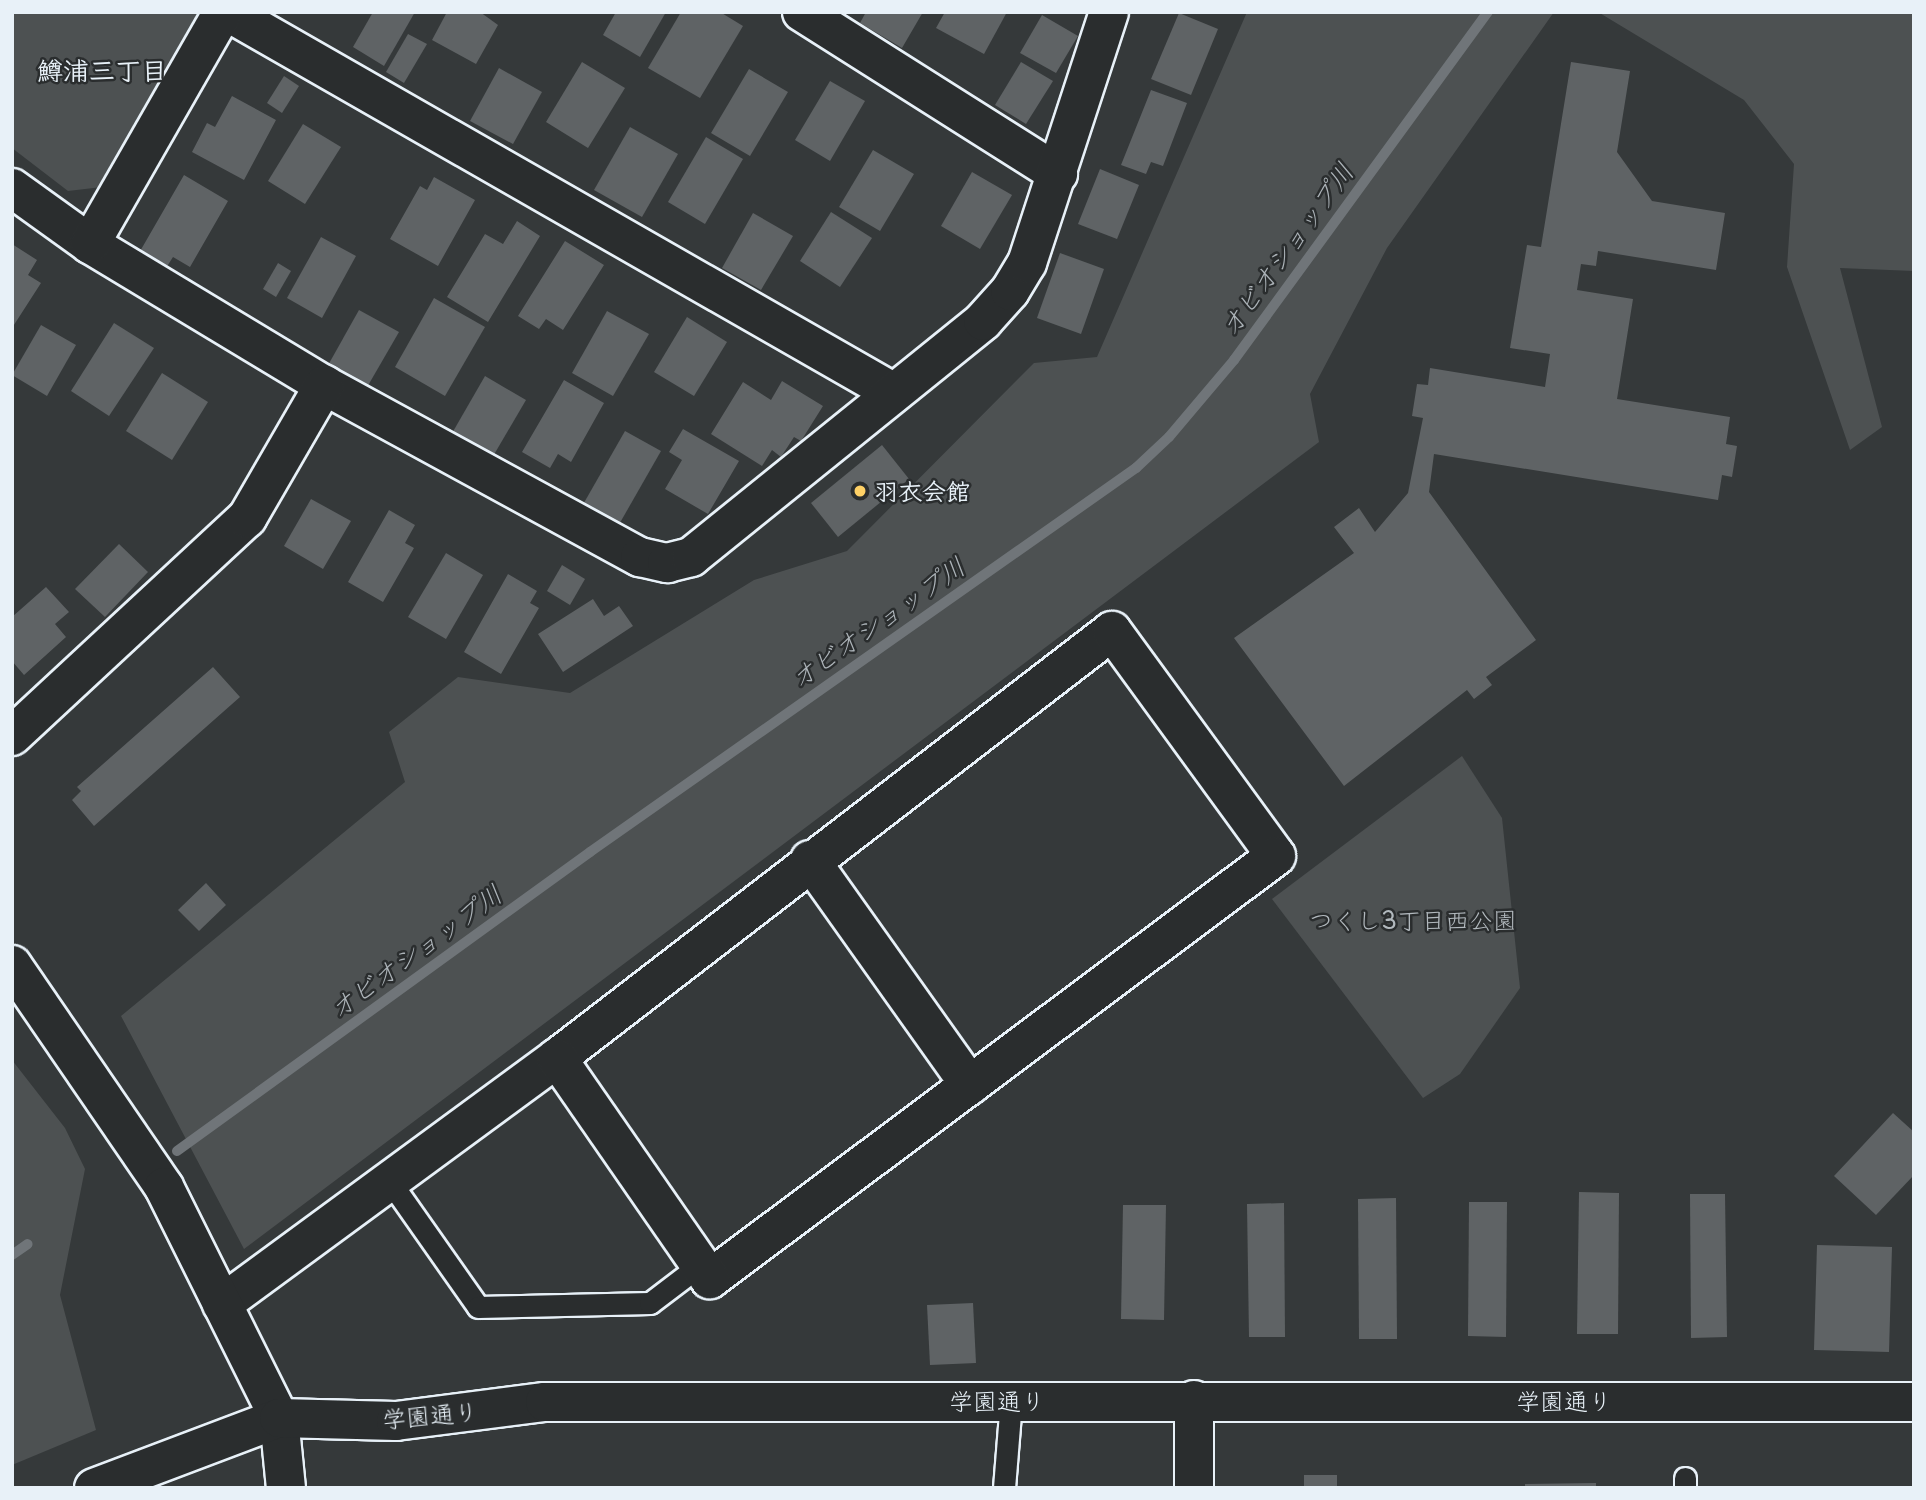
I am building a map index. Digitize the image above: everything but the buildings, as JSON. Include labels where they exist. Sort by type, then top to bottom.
[{"type":"street","points":[[90,244],[223,12]]},
{"type":"street","points":[[228,12],[894,393]]},
{"type":"street","points":[[802,12],[1058,174]]},
{"type":"street","points":[[12,188],[90,244],[324,385],[618,545],[667,563],[691,557],[983,321],[1010,291],[1027,263],[1109,12]]},
{"type":"street","points":[[12,736],[247,519],[324,385]]},
{"type":"street","points":[[222,1304],[391,1183],[557,1058],[810,860],[1112,632],[1276,856],[710,1279],[557,1058]]},
{"type":"street","points":[[810,860],[970,1085]]},
{"type":"street","points":[[12,965],[164,1187],[279,1418],[286,1488]]},
{"type":"street","points":[[1194,1401],[1194,1488]]},
{"type":"street","name":"学園通り","points":[[94,1488],[279,1418],[396,1421],[545,1402],[1914,1402]]},
{"type":"lane","points":[[391,1183],[478,1307],[650,1303],[700,1265]]},
{"type":"lane","points":[[1004,1488],[1010,1401]]},
{"type":"green space","points":[[12,12],[200,12],[102,187],[68,191],[12,148]]},
{"type":"green space","points":[[1247,12],[1554,12],[1387,248],[1310,394],[1319,442],[244,1249],[121,1016],[405,782],[389,732],[458,677],[570,693],[754,580],[847,551],[1034,363],[1097,357]]},
{"type":"green space","points":[[1598,12],[1914,12],[1914,271],[1840,268],[1882,427],[1850,450],[1787,267],[1794,164],[1744,100]]},
{"type":"green space","name":"つくし3丁目西公園","points":[[1462,756],[1502,818],[1520,988],[1460,1074],[1423,1098],[1272,899]]},
{"type":"green space","points":[[12,1060],[65,1128],[85,1169],[60,1295],[96,1430],[12,1465]]},
{"type":"waterway","name":"オビオショップ川","points":[[177,1151],[590,852],[1136,468],[1169,437],[1234,360],[1488,12]]},
{"type":"waterway","name":"オビオショップ川","points":[[12,1255],[28,1244]]},
{"type":"place","name":"羽衣会館","points":[[860,491]]},
{"type":"district","name":"鱒浦三丁目","points":[[102,70]]}]
